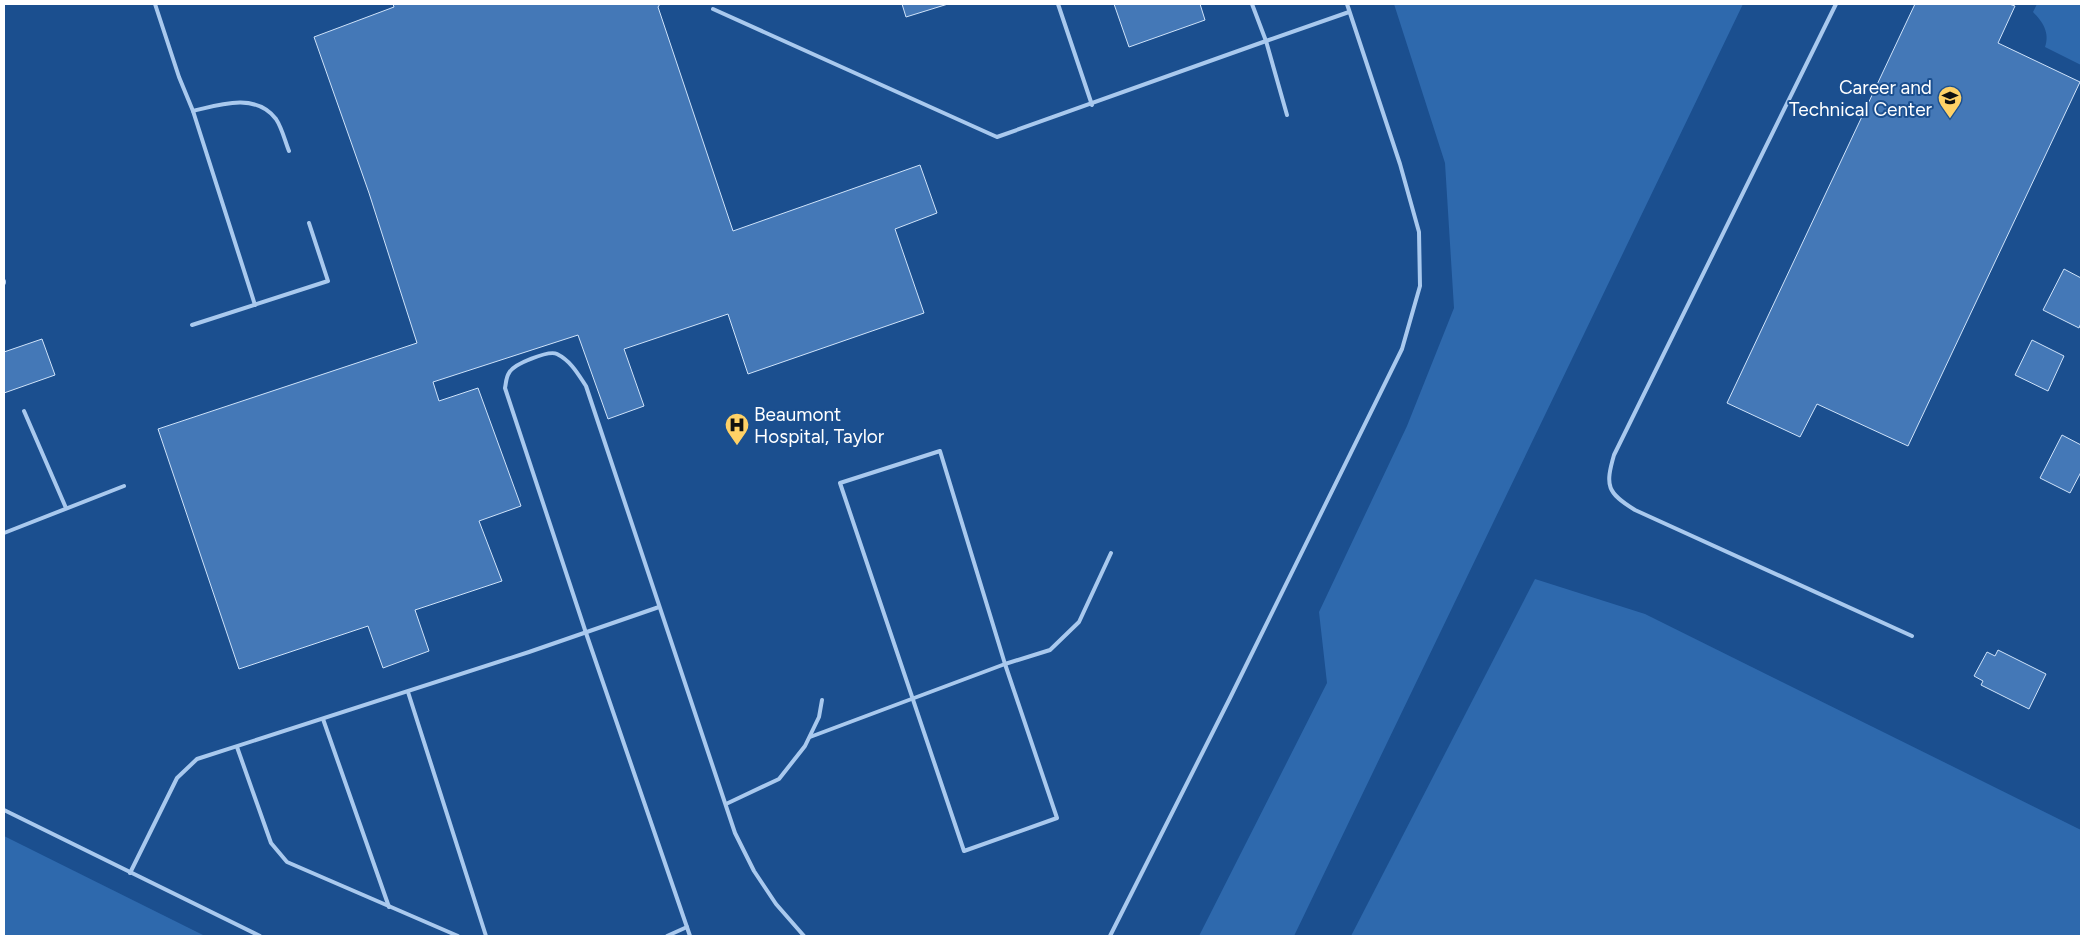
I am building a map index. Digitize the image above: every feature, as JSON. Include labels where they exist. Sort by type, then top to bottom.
[{"type":"lane","points":[[155,4],[255,305]]},
{"type":"lane","points":[[1058,4],[1092,105]]},
{"type":"lane","points":[[1252,4],[1266,42],[1287,115]]},
{"type":"lane","points":[[1110,936],[1402,349],[1420,286],[1419,232],[1400,164],[1346,4]]},
{"type":"lane","points":[[1836,4],[1614,455],[1609,473],[1610,486],[1618,500],[1635,510],[1912,636]]},
{"type":"lane","points":[[713,9],[997,137],[1092,105],[1349,12]]},
{"type":"lane","points":[[192,111],[237,102],[258,106],[275,119],[289,151]]},
{"type":"lane","points":[[192,326],[328,280],[309,223]]},
{"type":"lane","points":[[690,936],[586,633],[506,388],[508,373],[516,365],[546,354],[556,353],[570,363],[586,386],[735,832],[754,871],[776,904],[804,936]]},
{"type":"lane","points":[[24,411],[66,508]]},
{"type":"lane","points":[[940,451],[1005,664],[1057,818],[964,851],[911,698],[840,483],[940,451]]},
{"type":"lane","points":[[4,533],[124,486]]},
{"type":"lane","points":[[810,737],[911,698],[1050,650],[1079,622],[1111,552]]},
{"type":"lane","points":[[130,873],[177,778],[197,759],[408,692],[586,633],[660,606]]},
{"type":"lane","points":[[408,692],[486,936]]},
{"type":"lane","points":[[726,804],[780,780],[806,746],[819,717],[822,700]]},
{"type":"lane","points":[[323,719],[389,906]]},
{"type":"lane","points":[[237,747],[271,843],[287,862],[458,936]]},
{"type":"lane","points":[[4,810],[260,936]]},
{"type":"lane","points":[[667,936],[687,927]]},
{"type":"shaded area","points":[[1394,4],[1743,4],[1294,936],[1199,936],[1327,683],[1319,612],[1407,426],[1454,308],[1445,163]]},
{"type":"shaded area","points":[[2037,4],[2081,4],[2081,65],[2045,47],[2047,37],[2045,28],[2033,12]]},
{"type":"shaded area","points":[[1535,579],[1645,614],[2081,830],[2081,936],[1351,936]]},
{"type":"shaded area","points":[[4,836],[205,936],[4,936]]},
{"type":"building","points":[[393,4],[660,4],[658,7],[733,231],[920,165],[937,213],[895,229],[924,313],[748,374],[728,314],[624,349],[644,406],[608,419],[578,335],[433,382],[439,401],[478,388],[521,506],[479,521],[502,581],[415,610],[429,651],[383,668],[368,626],[239,669],[158,429],[417,343],[369,193],[314,37],[394,7]]},
{"type":"building","points":[[902,4],[948,4],[906,17]]},
{"type":"building","points":[[1114,4],[1200,4],[1205,20],[1129,47]]},
{"type":"building","points":[[1915,4],[2009,4],[2015,6],[1998,43],[2080,82],[1908,446],[1817,404],[1800,437],[1727,403]]},
{"type":"building","points":[[2064,269],[2081,278],[2081,323],[2079,328],[2043,310]]},
{"type":"building","points":[[42,339],[55,375],[4,393],[4,352]]},
{"type":"building","points":[[2032,340],[2064,356],[2048,391],[2015,375]]},
{"type":"building","points":[[2062,435],[2081,445],[2081,472],[2070,493],[2040,478]]},
{"type":"building","points":[[1998,650],[2046,674],[2029,709],[1981,685],[1983,681],[1974,676],[1987,652],[1995,656]]},
{"type":"place","name":"Career and Technical Center","points":[[1950,119]]},
{"type":"place","name":"Beaumont Hospital, Taylor","points":[[737,446]]}]
